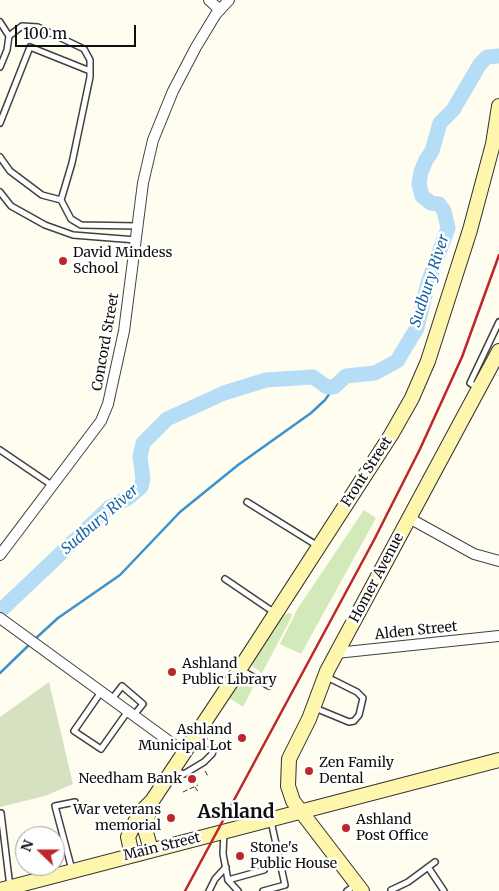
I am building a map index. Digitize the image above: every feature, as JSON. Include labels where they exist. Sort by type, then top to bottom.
[{"type":"street","points":[[209,0],[220,10]]},
{"type":"street","name":"Concord Street","points":[[0,555],[102,421],[108,404],[124,330],[143,183],[153,140],[173,91],[196,47],[220,10],[229,0]]},
{"type":"street","name":"Front Street","points":[[132,855],[128,840],[139,814],[164,787],[172,769],[398,423],[420,381],[480,194],[493,144],[499,106]]},
{"type":"street","name":"Homer Avenue","points":[[355,889],[301,812],[289,790],[289,763],[324,676],[499,351]]},
{"type":"street","points":[[409,518],[474,554],[499,561]]},
{"type":"street","points":[[3,620],[184,752]]},
{"type":"street","name":"Alden Street","points":[[336,653],[499,636]]},
{"type":"street","name":"Main Street","points":[[14,888],[132,855],[499,760]]},
{"type":"street","name":"Front Street","points":[[151,850],[145,826],[152,801]]},
{"type":"lane","points":[[0,22],[9,36],[7,50],[0,67]]},
{"type":"lane","points":[[9,36],[22,26],[38,27],[84,48],[90,60],[90,71],[83,115],[61,200],[71,219],[81,225],[137,226]]},
{"type":"lane","points":[[0,123],[30,47],[90,71]]},
{"type":"lane","points":[[0,157],[10,171],[26,184],[42,195],[61,200]]},
{"type":"lane","points":[[0,192],[11,206],[44,225],[73,235],[136,240]]},
{"type":"lane","points":[[479,388],[470,383],[499,322]]},
{"type":"lane","points":[[0,450],[53,486]]},
{"type":"lane","points":[[247,502],[319,546]]},
{"type":"lane","points":[[225,579],[275,613]]},
{"type":"lane","points":[[239,669],[269,686]]},
{"type":"lane","points":[[313,707],[349,722],[354,721],[359,714],[363,698],[358,692],[324,676]]},
{"type":"lane","points":[[101,692],[74,731],[101,749],[131,714],[143,704],[122,686],[112,699]]},
{"type":"lane","points":[[172,769],[183,774],[204,762],[212,754],[214,749],[212,745],[195,736]]},
{"type":"lane","points":[[72,871],[55,806],[74,802]]},
{"type":"lane","points":[[2,813],[14,888]]},
{"type":"lane","points":[[265,891],[285,885],[270,820]]},
{"type":"lane","points":[[224,832],[223,854],[228,880],[238,891]]},
{"type":"lane","points":[[391,891],[435,862]]},
{"type":"lane","points":[[209,891],[215,879],[226,867]]},
{"type":"lane","points":[[428,868],[444,891]]},
{"type":"lane","points":[[228,880],[264,870]]},
{"type":"path","points":[[203,768],[208,776]]},
{"type":"path","points":[[183,792],[198,785]]},
{"type":"path","points":[[195,786],[199,793]]},
{"type":"green space","points":[[364,510],[376,518],[301,654],[280,644],[298,608]]},
{"type":"green space","points":[[288,613],[292,614],[291,618],[262,673],[253,667],[252,664],[283,616]]},
{"type":"green space","points":[[242,680],[254,685],[243,707],[229,698]]},
{"type":"green space","points":[[49,682],[73,784],[45,796],[0,807],[0,717]]},
{"type":"waterway","name":"Sudbury River","points":[[0,611],[110,507],[128,498],[141,487],[143,479],[140,457],[143,443],[167,419],[224,393],[266,380],[313,377],[327,387],[334,387],[346,376],[375,373],[397,361],[417,328],[428,283],[448,228],[444,211],[439,204],[431,203],[422,196],[419,184],[421,172],[432,151],[440,123],[453,110],[480,64],[487,57],[499,56]]},
{"type":"waterway","points":[[35,639],[58,618],[120,575],[180,512],[238,465],[311,413],[325,400],[334,387]]},
{"type":"waterway","points":[[0,673],[31,643]]},
{"type":"railway","points":[[185,891],[374,540],[420,449],[462,357],[499,255]]},
{"type":"place","name":"David Mindess School","points":[[63,261]]},
{"type":"place","name":"Ashland Public Library","points":[[172,672]]},
{"type":"place","name":"Ashland Municipal Lot","points":[[242,738]]},
{"type":"place","name":"Zen Family Dental","points":[[309,771]]},
{"type":"place","name":"Needham Bank","points":[[192,779]]},
{"type":"place","name":"War veterans memorial","points":[[171,818]]},
{"type":"place","name":"Ashland Post Office","points":[[346,828]]},
{"type":"place","name":"Stone's Public House","points":[[240,856]]},
{"type":"district","name":"Ashland","points":[[236,813]]}]
